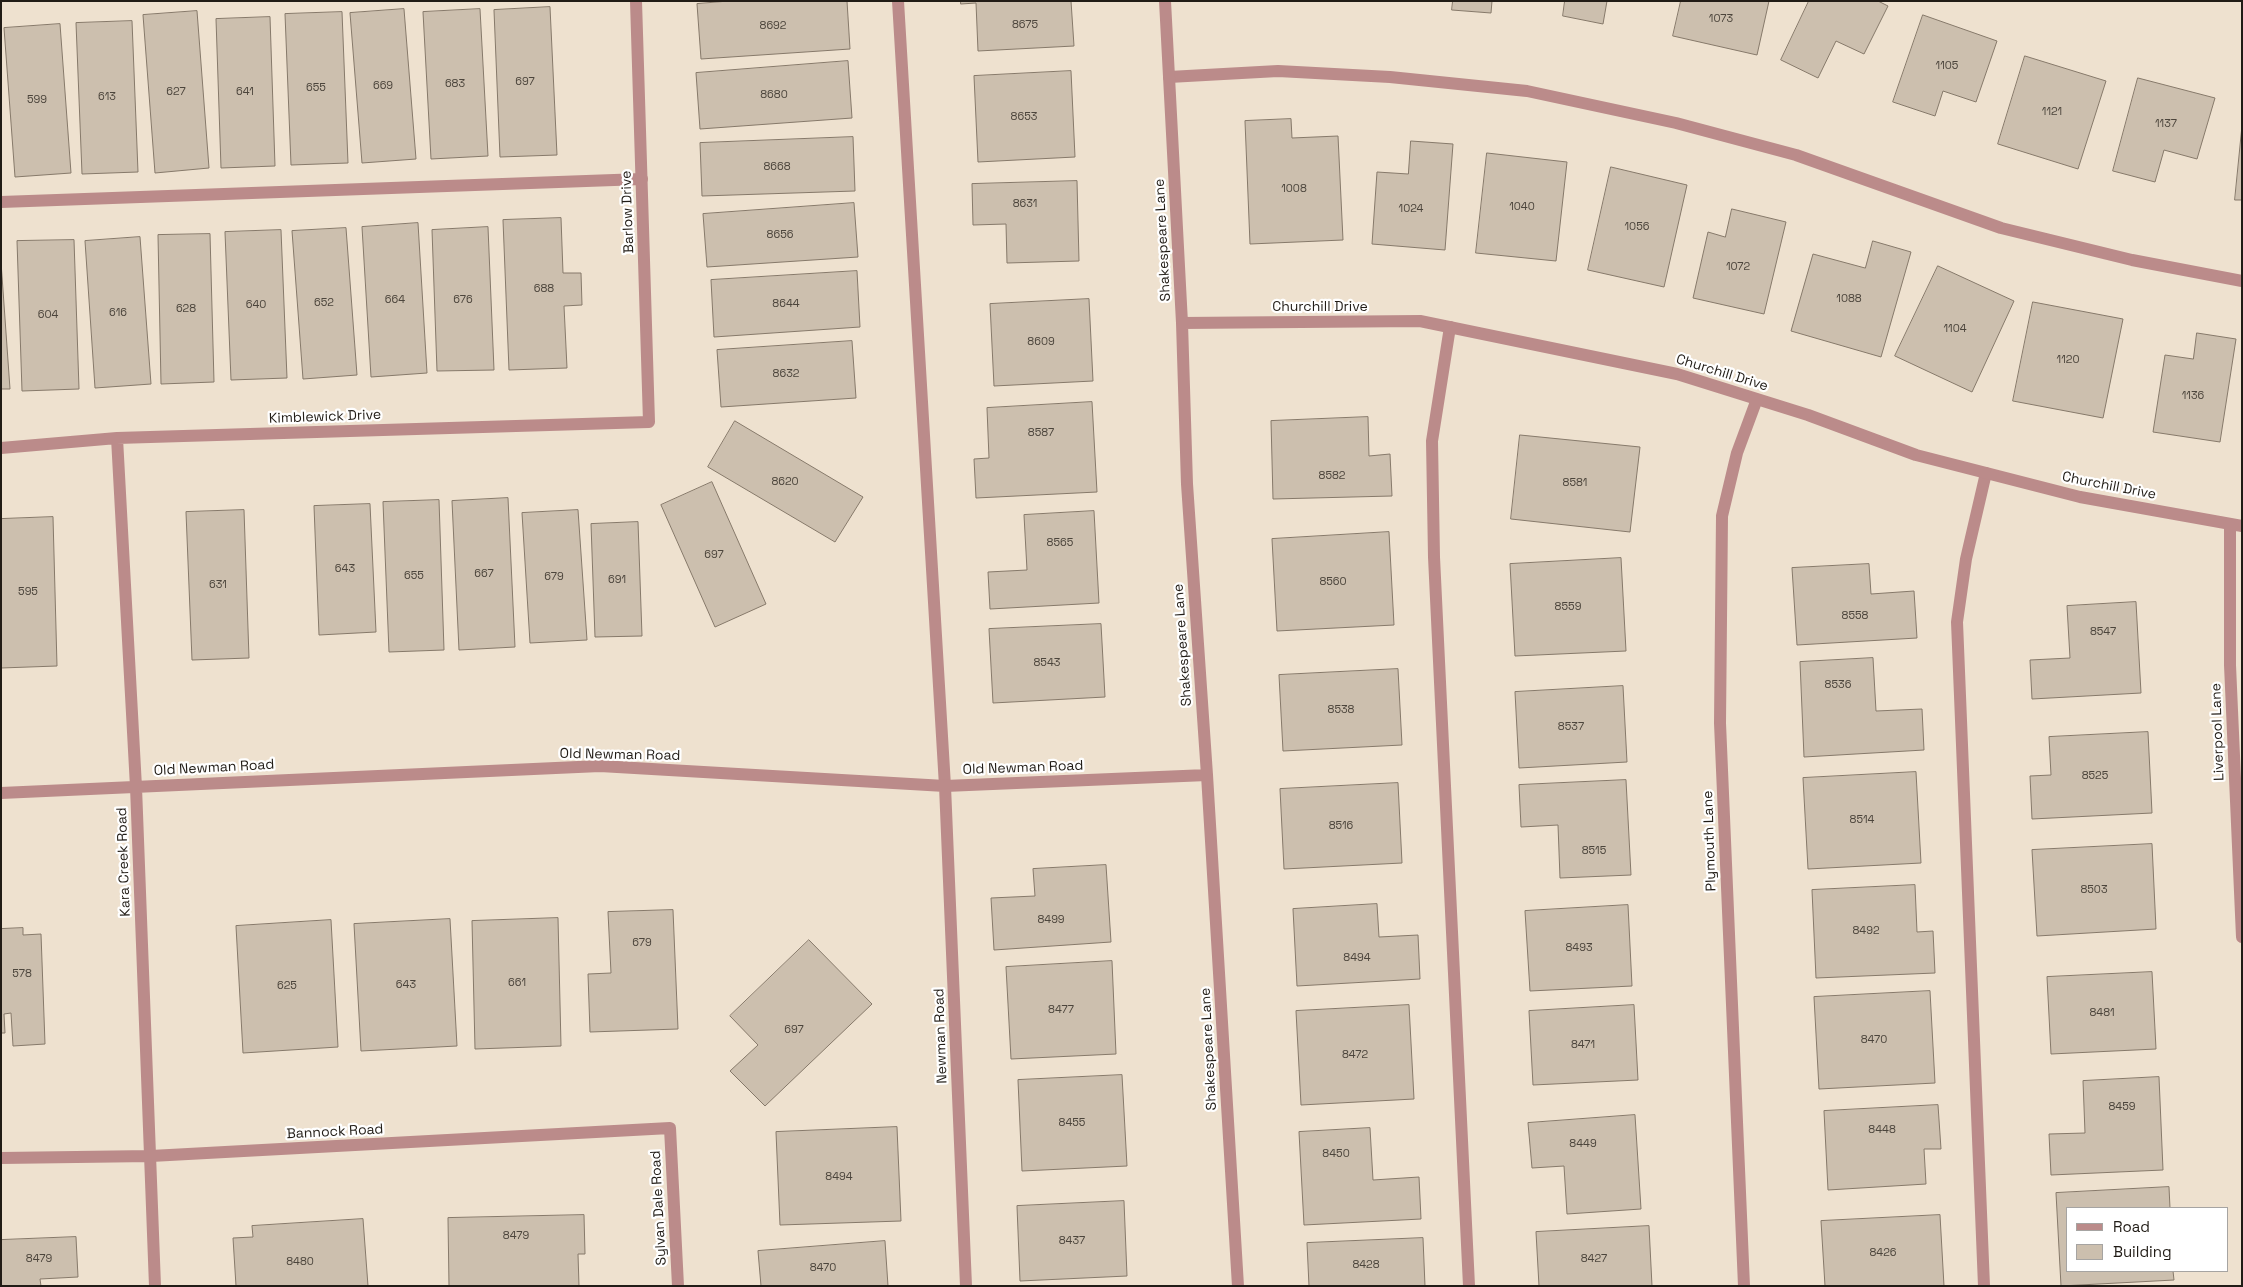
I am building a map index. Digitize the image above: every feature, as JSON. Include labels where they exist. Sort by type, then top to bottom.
[{"type":"street","name":"Barlow Drive","points":[[636,1],[649,422]]},
{"type":"street","name":"Newman Road","points":[[898,1],[945,786],[966,1286]]},
{"type":"street","name":"Shakespeare Lane","points":[[1165,1],[1182,323],[1187,484],[1238,1286]]},
{"type":"street","points":[[1169,77],[1278,71],[1390,78],[1527,90],[1676,123],[1796,155],[2001,228],[2132,260],[2242,281]]},
{"type":"street","points":[[1,202],[642,179]]},
{"type":"street","name":"Churchill Drive","points":[[1182,323],[1420,321],[1677,374],[1808,415],[1916,455],[2080,497],[2236,525]]},
{"type":"street","points":[[1450,327],[1432,441],[1434,547],[1469,1286]]},
{"type":"street","name":"Plymouth Lane","points":[[1744,1286],[1720,723],[1722,516],[1737,453],[1757,399]]},
{"type":"street","name":"Kimblewick Drive","points":[[1,448],[117,438],[649,422]]},
{"type":"street","name":"Kara Creek Road","points":[[117,438],[136,787],[151,1156],[154,1286]]},
{"type":"street","points":[[1984,1286],[1957,622],[1966,559],[1986,473]]},
{"type":"street","name":"Liverpool Lane","points":[[2236,525],[2230,665],[2242,937]]},
{"type":"street","name":"Old Newman Road","points":[[1,793],[600,766],[945,786],[1207,775]]},
{"type":"street","name":"Bannock Road","points":[[1,1158],[151,1156],[670,1128]]},
{"type":"street","name":"Sylvan Dale Road","points":[[670,1128],[678,1286]]},
{"type":"building","points":[[729,1],[847,1],[850,49],[701,59],[697,4]]},
{"type":"building","points":[[961,1],[1071,1],[1074,46],[978,51],[976,3],[961,4]]},
{"type":"building","points":[[1453,1],[1492,1],[1491,13],[1452,10]]},
{"type":"building","points":[[1565,1],[1607,1],[1603,24],[1563,16]]},
{"type":"building","points":[[1681,1],[1769,1],[1757,55],[1673,36]]},
{"type":"building","points":[[1809,1],[1878,1],[1888,6],[1864,54],[1836,41],[1818,78],[1781,60]]},
{"type":"building","points":[[550,7],[557,155],[500,157],[494,10]]},
{"type":"building","points":[[404,9],[416,159],[362,163],[350,13]]},
{"type":"building","points":[[480,9],[488,156],[431,159],[423,12]]},
{"type":"building","points":[[197,11],[209,168],[155,173],[143,15]]},
{"type":"building","points":[[342,12],[348,163],[291,165],[285,14]]},
{"type":"building","points":[[1923,15],[1997,41],[1976,102],[1943,91],[1935,116],[1893,102]]},
{"type":"building","points":[[270,17],[275,166],[221,168],[216,19]]},
{"type":"building","points":[[132,21],[138,172],[82,174],[76,23]]},
{"type":"building","points":[[60,24],[71,173],[15,177],[4,28]]},
{"type":"building","points":[[2025,56],[2106,81],[2078,169],[1998,144]]},
{"type":"building","points":[[848,61],[852,118],[700,129],[696,73]]},
{"type":"building","points":[[1071,71],[1075,157],[978,162],[974,76]]},
{"type":"building","points":[[2138,78],[2215,98],[2197,159],[2164,150],[2155,182],[2113,171]]},
{"type":"building","points":[[1291,119],[1292,138],[1338,136],[1343,240],[1250,244],[1245,121]]},
{"type":"building","points":[[2242,126],[2242,200],[2235,200]]},
{"type":"building","points":[[853,137],[855,191],[702,196],[700,143]]},
{"type":"building","points":[[1411,141],[1453,144],[1445,250],[1372,244],[1377,172],[1408,174]]},
{"type":"building","points":[[1487,153],[1567,162],[1556,261],[1476,253]]},
{"type":"building","points":[[1611,167],[1687,185],[1664,287],[1588,270]]},
{"type":"building","points":[[1077,181],[1079,261],[1007,263],[1006,224],[973,225],[972,184]]},
{"type":"building","points":[[854,203],[858,257],[707,267],[703,214]]},
{"type":"building","points":[[1732,209],[1786,222],[1764,314],[1693,298],[1708,232],[1725,237]]},
{"type":"building","points":[[561,218],[563,273],[581,273],[582,305],[564,306],[567,368],[509,370],[503,220]]},
{"type":"building","points":[[418,223],[427,373],[371,377],[362,227]]},
{"type":"building","points":[[488,227],[494,370],[437,371],[432,230]]},
{"type":"building","points":[[346,228],[357,375],[303,379],[292,231]]},
{"type":"building","points":[[281,230],[287,378],[231,380],[225,232]]},
{"type":"building","points":[[210,234],[214,382],[161,384],[158,235]]},
{"type":"building","points":[[140,237],[151,384],[95,388],[85,241]]},
{"type":"building","points":[[74,240],[79,389],[22,391],[17,241]]},
{"type":"building","points":[[1873,241],[1911,252],[1881,357],[1791,331],[1813,254],[1865,268]]},
{"type":"building","points":[[1,262],[10,389],[1,389]]},
{"type":"building","points":[[1938,266],[2014,301],[1972,392],[1895,356]]},
{"type":"building","points":[[857,271],[860,327],[714,337],[711,280]]},
{"type":"building","points":[[1089,299],[1093,381],[994,386],[990,304]]},
{"type":"building","points":[[2033,302],[2123,319],[2103,418],[2013,401]]},
{"type":"building","points":[[2197,333],[2236,339],[2220,442],[2153,432],[2165,355],[2193,359]]},
{"type":"building","points":[[852,341],[856,398],[721,407],[717,350]]},
{"type":"building","points":[[1092,402],[1097,492],[976,498],[974,459],[989,458],[987,408]]},
{"type":"building","points":[[1368,417],[1369,456],[1390,454],[1392,496],[1273,499],[1271,421]]},
{"type":"building","points":[[735,421],[863,497],[835,542],[708,467]]},
{"type":"building","points":[[1520,435],[1640,447],[1630,532],[1511,519]]},
{"type":"building","points":[[712,482],[766,604],[715,627],[661,505]]},
{"type":"building","points":[[508,498],[515,647],[459,650],[452,501]]},
{"type":"building","points":[[439,500],[444,650],[389,652],[383,502]]},
{"type":"building","points":[[370,504],[376,632],[319,635],[314,506]]},
{"type":"building","points":[[244,510],[249,658],[192,660],[186,512]]},
{"type":"building","points":[[578,510],[587,640],[530,643],[522,513]]},
{"type":"building","points":[[1094,511],[1099,603],[990,609],[988,572],[1027,570],[1024,515]]},
{"type":"building","points":[[53,517],[57,666],[1,668],[1,519]]},
{"type":"building","points":[[638,522],[642,636],[595,637],[591,524]]},
{"type":"building","points":[[1389,532],[1394,625],[1277,631],[1272,539]]},
{"type":"building","points":[[1621,558],[1626,651],[1515,656],[1510,564]]},
{"type":"building","points":[[1869,564],[1871,594],[1914,591],[1917,638],[1797,645],[1792,568]]},
{"type":"building","points":[[2136,602],[2141,693],[2032,699],[2030,660],[2070,658],[2067,606]]},
{"type":"building","points":[[1101,624],[1105,697],[993,703],[989,629]]},
{"type":"building","points":[[1873,658],[1876,711],[1922,709],[1924,750],[1804,757],[1800,662]]},
{"type":"building","points":[[1398,669],[1402,745],[1283,751],[1279,675]]},
{"type":"building","points":[[1623,686],[1627,762],[1519,768],[1515,692]]},
{"type":"building","points":[[2148,732],[2152,813],[2032,819],[2030,776],[2051,775],[2049,737]]},
{"type":"building","points":[[1916,772],[1921,863],[1808,869],[1803,778]]},
{"type":"building","points":[[1626,780],[1631,875],[1560,878],[1558,825],[1521,827],[1519,785]]},
{"type":"building","points":[[1398,783],[1402,863],[1284,869],[1280,789]]},
{"type":"building","points":[[2152,844],[2156,929],[2037,936],[2032,850]]},
{"type":"building","points":[[1106,865],[1111,942],[994,950],[991,898],[1035,896],[1033,869]]},
{"type":"building","points":[[1915,885],[1917,932],[1933,931],[1935,973],[1816,978],[1812,890]]},
{"type":"building","points":[[1377,904],[1379,937],[1418,935],[1420,979],[1297,986],[1293,909]]},
{"type":"building","points":[[1628,905],[1632,986],[1530,991],[1525,911]]},
{"type":"building","points":[[673,910],[678,1029],[590,1032],[588,974],[611,973],[608,912]]},
{"type":"building","points":[[558,918],[561,1046],[475,1049],[472,921]]},
{"type":"building","points":[[450,919],[457,1046],[361,1051],[354,924]]},
{"type":"building","points":[[331,920],[338,1047],[243,1053],[236,926]]},
{"type":"building","points":[[23,928],[23,935],[41,934],[45,1044],[13,1046],[11,1013],[4,1014],[5,1033],[1,1033],[1,929]]},
{"type":"building","points":[[809,940],[872,1004],[765,1106],[730,1071],[758,1045],[730,1016]]},
{"type":"building","points":[[1112,961],[1116,1054],[1011,1059],[1006,967]]},
{"type":"building","points":[[2152,972],[2156,1049],[2051,1054],[2047,977]]},
{"type":"building","points":[[1930,991],[1935,1083],[1819,1089],[1814,997]]},
{"type":"building","points":[[1409,1005],[1414,1099],[1301,1105],[1296,1011]]},
{"type":"building","points":[[1634,1005],[1638,1080],[1533,1085],[1529,1011]]},
{"type":"building","points":[[1122,1075],[1127,1166],[1022,1171],[1018,1080]]},
{"type":"building","points":[[2159,1077],[2163,1170],[2051,1175],[2049,1134],[2085,1133],[2083,1081]]},
{"type":"building","points":[[1938,1105],[1941,1149],[1924,1149],[1926,1184],[1828,1190],[1824,1111]]},
{"type":"building","points":[[1635,1115],[1641,1209],[1567,1214],[1564,1166],[1532,1168],[1528,1123]]},
{"type":"building","points":[[897,1127],[901,1221],[780,1225],[776,1132]]},
{"type":"building","points":[[1370,1128],[1373,1180],[1419,1177],[1421,1219],[1304,1225],[1299,1132]]},
{"type":"building","points":[[2169,1187],[2170,1207],[2066,1207],[2066,1272],[2173,1272],[2174,1280],[2061,1286],[2056,1193]]},
{"type":"building","points":[[1124,1201],[1127,1276],[1020,1281],[1017,1206]]},
{"type":"building","points":[[584,1215],[585,1254],[578,1254],[579,1286],[449,1286],[448,1218]]},
{"type":"building","points":[[1940,1215],[1944,1286],[1825,1286],[1821,1221]]},
{"type":"building","points":[[363,1219],[368,1286],[236,1286],[233,1238],[253,1237],[252,1226]]},
{"type":"building","points":[[1649,1226],[1652,1286],[1539,1286],[1536,1232]]},
{"type":"building","points":[[76,1237],[78,1277],[40,1279],[41,1286],[1,1286],[1,1240]]},
{"type":"building","points":[[1423,1238],[1425,1286],[1309,1286],[1307,1243]]},
{"type":"building","points":[[885,1241],[888,1286],[761,1286],[758,1251]]}]
